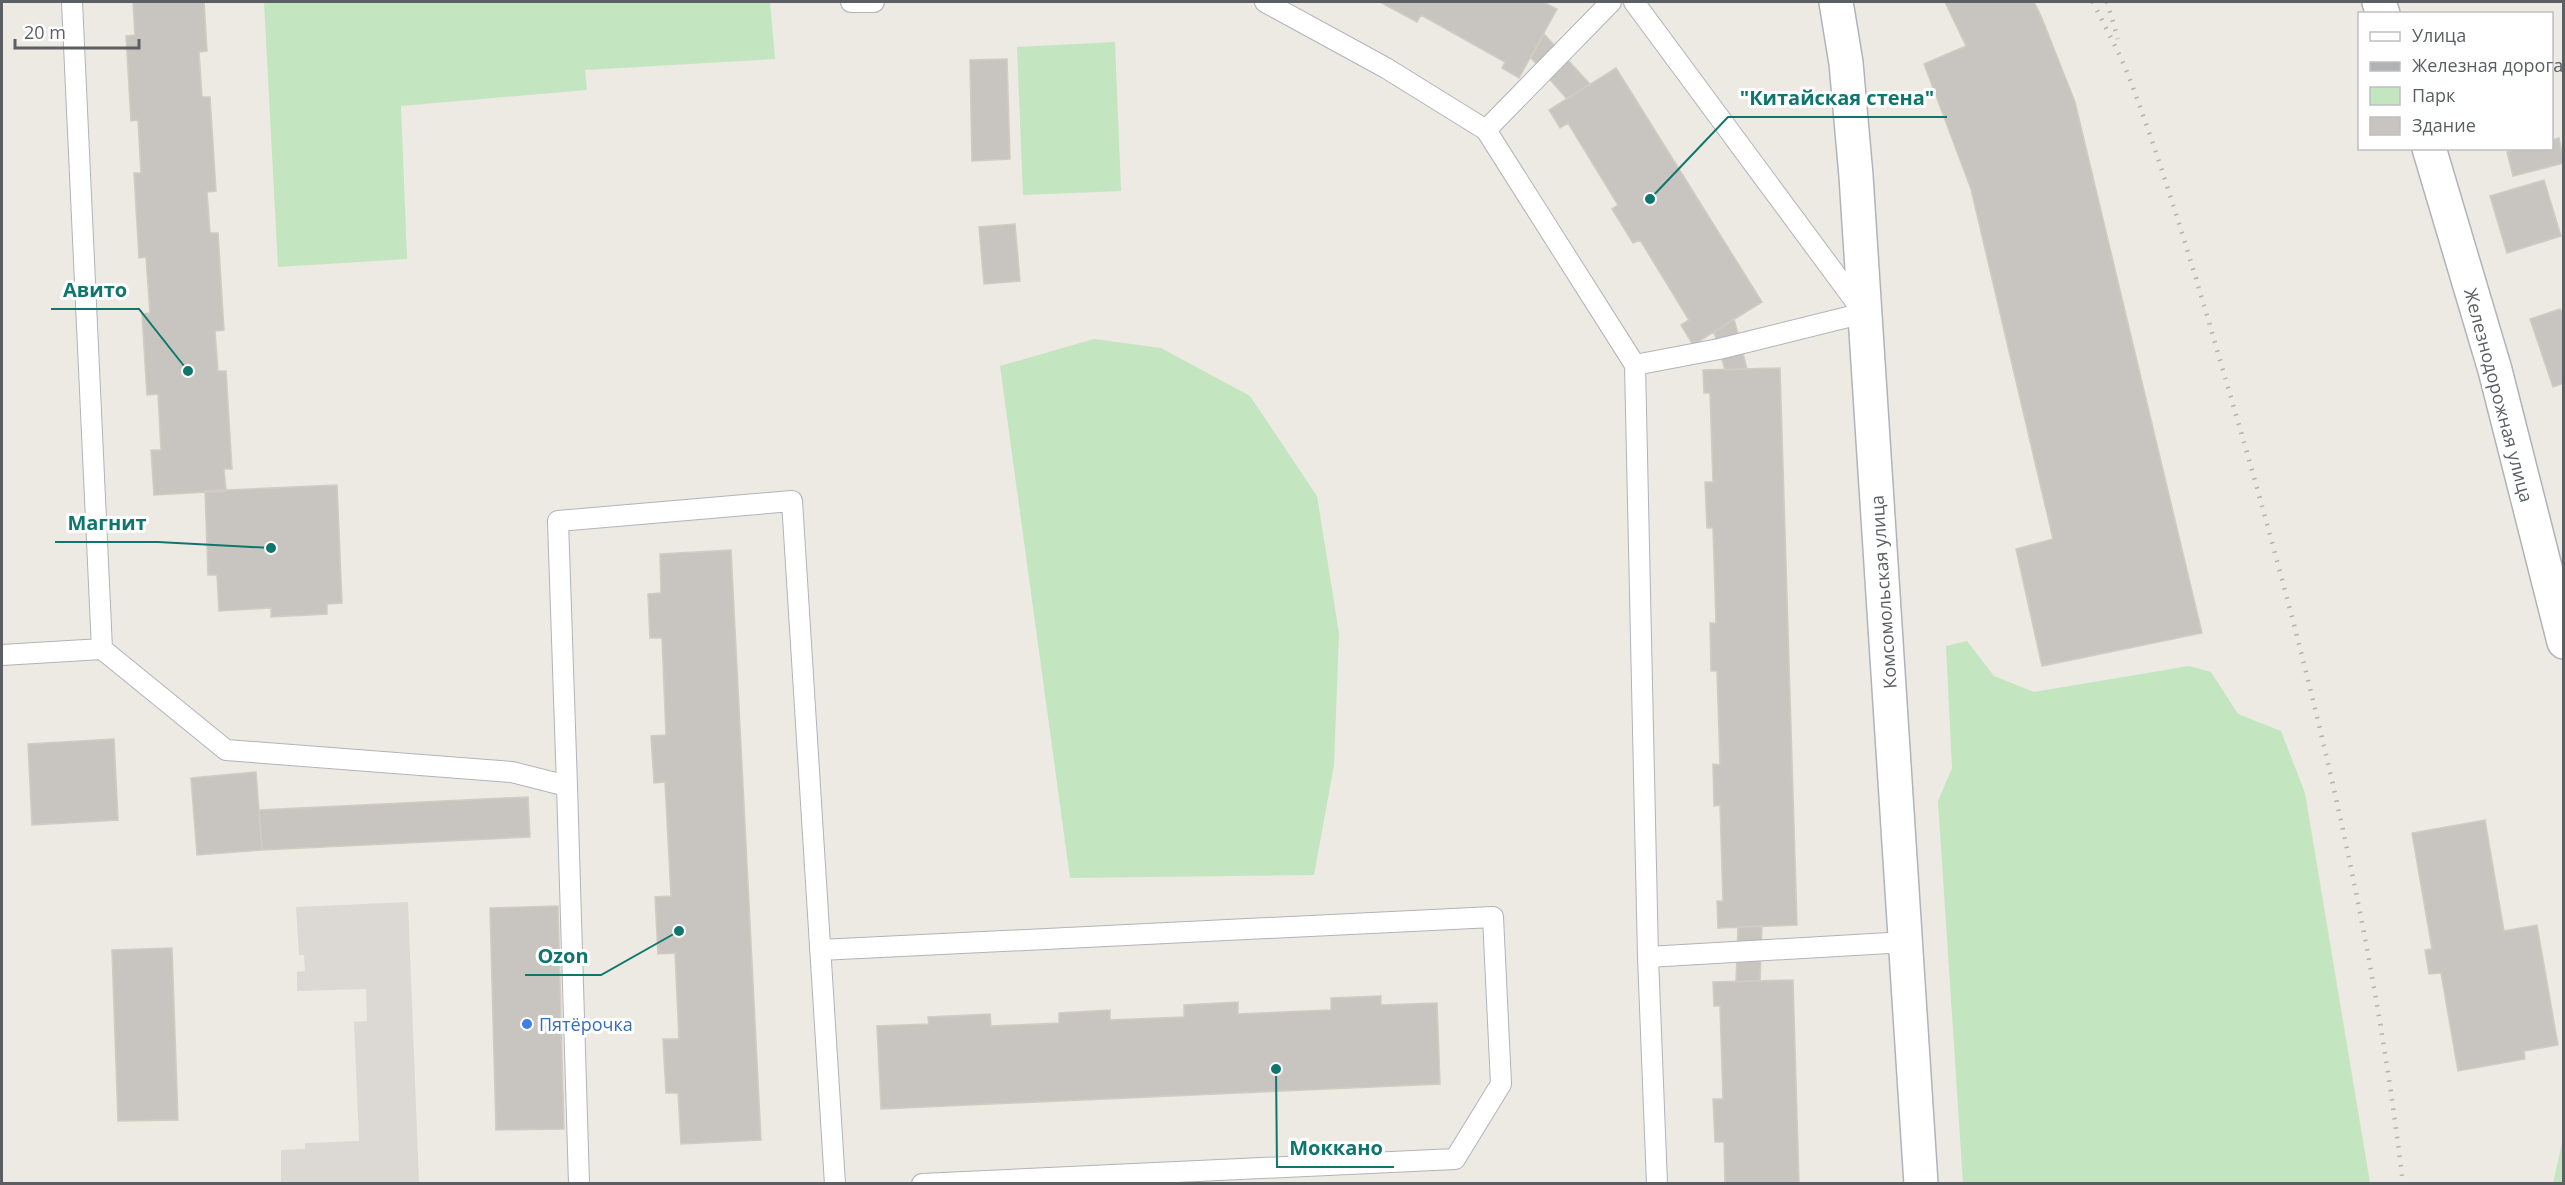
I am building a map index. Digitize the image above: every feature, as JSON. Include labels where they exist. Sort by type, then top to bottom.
[{"type":"street","name":"Комсомольская улица","points":[[1836,2],[1846,63],[1864,313],[1921,1184]]},
{"type":"street","name":"Железнодорожная улица","points":[[2429,150],[2495,370],[2551,538],[2564,642]]},
{"type":"lane","points":[[72,2],[102,649]]},
{"type":"lane","points":[[850,2],[874,2]]},
{"type":"lane","points":[[1265,2],[1386,68],[1486,130],[1635,365],[1648,957],[1657,1184]]},
{"type":"lane","points":[[1486,130],[1611,2]]},
{"type":"lane","points":[[1634,2],[1864,313],[1719,349],[1635,365]]},
{"type":"lane","points":[[579,1184],[558,522],[792,501],[835,1184]]},
{"type":"lane","points":[[2,655],[102,649],[226,750],[512,772],[567,786]]},
{"type":"lane","points":[[820,950],[1493,917],[1501,1084],[1455,1159],[922,1184]]},
{"type":"lane","points":[[1648,957],[1906,942]]},
{"type":"shaded area","points":[[408,902],[419,1183],[281,1182],[281,1150],[305,1149],[305,1143],[359,1141],[354,1022],[367,1021],[366,989],[297,991],[297,972],[305,971],[304,955],[299,955],[296,907]]},
{"type":"green space","points":[[264,2],[770,2],[775,59],[585,70],[587,90],[401,106],[407,259],[278,267]]},
{"type":"green space","points":[[1115,42],[1121,191],[1023,195],[1017,47]]},
{"type":"green space","points":[[1094,339],[1161,348],[1250,396],[1317,496],[1339,633],[1334,765],[1314,875],[1070,878],[1000,366]]},
{"type":"green space","points":[[1967,641],[1994,676],[2034,692],[2189,666],[2211,672],[2238,714],[2281,731],[2305,793],[2370,1183],[1963,1183],[1938,801],[1952,768],[1946,646]]},
{"type":"green space","points":[[2563,1139],[2563,1183],[2553,1183]]},
{"type":"building","points":[[133,2],[204,2],[207,51],[199,52],[202,97],[210,97],[216,191],[207,192],[210,233],[218,233],[224,330],[215,331],[218,371],[226,371],[232,469],[224,469],[226,491],[154,495],[151,450],[161,450],[158,394],[147,395],[142,314],[150,313],[146,257],[139,258],[134,173],[141,173],[138,120],[131,121],[126,36],[135,35]]},
{"type":"building","points":[[1380,2],[1543,2],[1557,9],[1519,78],[1502,68],[1505,62],[1421,15],[1417,22]]},
{"type":"building","points":[[1945,2],[2034,2],[2041,16],[2075,102],[2202,633],[2042,666],[2016,549],[2053,539],[1971,189],[1924,64],[1966,46]]},
{"type":"building","points":[[1544,34],[1590,84],[1567,99],[1531,58]]},
{"type":"building","points":[[1007,59],[1010,159],[972,161],[970,60]]},
{"type":"building","points":[[1616,68],[1762,302],[1693,345],[1681,325],[1689,320],[1640,240],[1633,243],[1612,209],[1618,205],[1568,123],[1560,128],[1549,110]]},
{"type":"building","points":[[2559,138],[2564,163],[2513,176],[2507,152],[2553,150],[2553,140]]},
{"type":"building","points":[[2544,180],[2561,236],[2507,253],[2490,196]]},
{"type":"building","points":[[1015,224],[1020,281],[984,284],[979,227]]},
{"type":"building","points":[[2560,309],[2564,314],[2564,383],[2553,387],[2530,319]]},
{"type":"building","points":[[1734,319],[1747,369],[1725,370],[1714,332]]},
{"type":"building","points":[[1780,368],[1797,925],[1718,928],[1717,901],[1723,901],[1720,805],[1714,806],[1713,764],[1720,765],[1717,671],[1711,671],[1710,623],[1716,623],[1713,528],[1707,528],[1705,482],[1713,482],[1710,393],[1704,393],[1703,370]]},
{"type":"building","points":[[337,485],[342,603],[327,604],[327,614],[271,617],[271,608],[219,611],[217,575],[208,575],[205,491]]},
{"type":"building","points":[[731,550],[761,1140],[681,1144],[678,1093],[666,1093],[663,1039],[679,1039],[675,953],[658,954],[655,897],[671,896],[665,782],[654,783],[651,736],[666,735],[662,638],[650,638],[648,594],[661,593],[660,554]]},
{"type":"building","points":[[114,739],[118,820],[32,825],[28,744]]},
{"type":"building","points":[[256,772],[262,850],[197,855],[191,778]]},
{"type":"building","points":[[528,797],[530,837],[262,850],[259,810]]},
{"type":"building","points":[[2485,820],[2504,931],[2537,925],[2558,1045],[2524,1051],[2525,1059],[2458,1071],[2441,973],[2429,974],[2425,950],[2432,949],[2412,833]]},
{"type":"building","points":[[558,906],[564,1129],[496,1130],[490,908]]},
{"type":"building","points":[[1762,926],[1760,981],[1736,982],[1738,927]]},
{"type":"building","points":[[172,948],[178,1120],[118,1121],[112,950]]},
{"type":"building","points":[[1793,980],[1799,1184],[1725,1184],[1724,1142],[1715,1142],[1713,1099],[1723,1099],[1720,1006],[1714,1006],[1713,982]]},
{"type":"building","points":[[1381,996],[1381,1005],[1437,1003],[1440,1084],[881,1109],[877,1026],[929,1024],[928,1017],[990,1014],[991,1026],[1059,1023],[1059,1013],[1110,1010],[1110,1020],[1184,1017],[1184,1005],[1238,1002],[1238,1014],[1331,1010],[1331,998]]},
{"type":"railway","points":[[2093,2],[2128,75],[2176,214],[2241,432],[2292,617],[2316,711],[2357,899],[2375,994],[2403,1184]]},
{"type":"railway","points":[[2107,2],[2118,39]]},
{"type":"place","name":"\"Китайская стена\"","points":[[1650,199]]},
{"type":"place","name":"Авито","points":[[188,371]]},
{"type":"place","name":"Магнит","points":[[271,548]]},
{"type":"place","name":"Ozon","points":[[679,931]]},
{"type":"place","name":"Пятёрочка","points":[[527,1024]]},
{"type":"place","name":"Моккано","points":[[1276,1069]]}]
